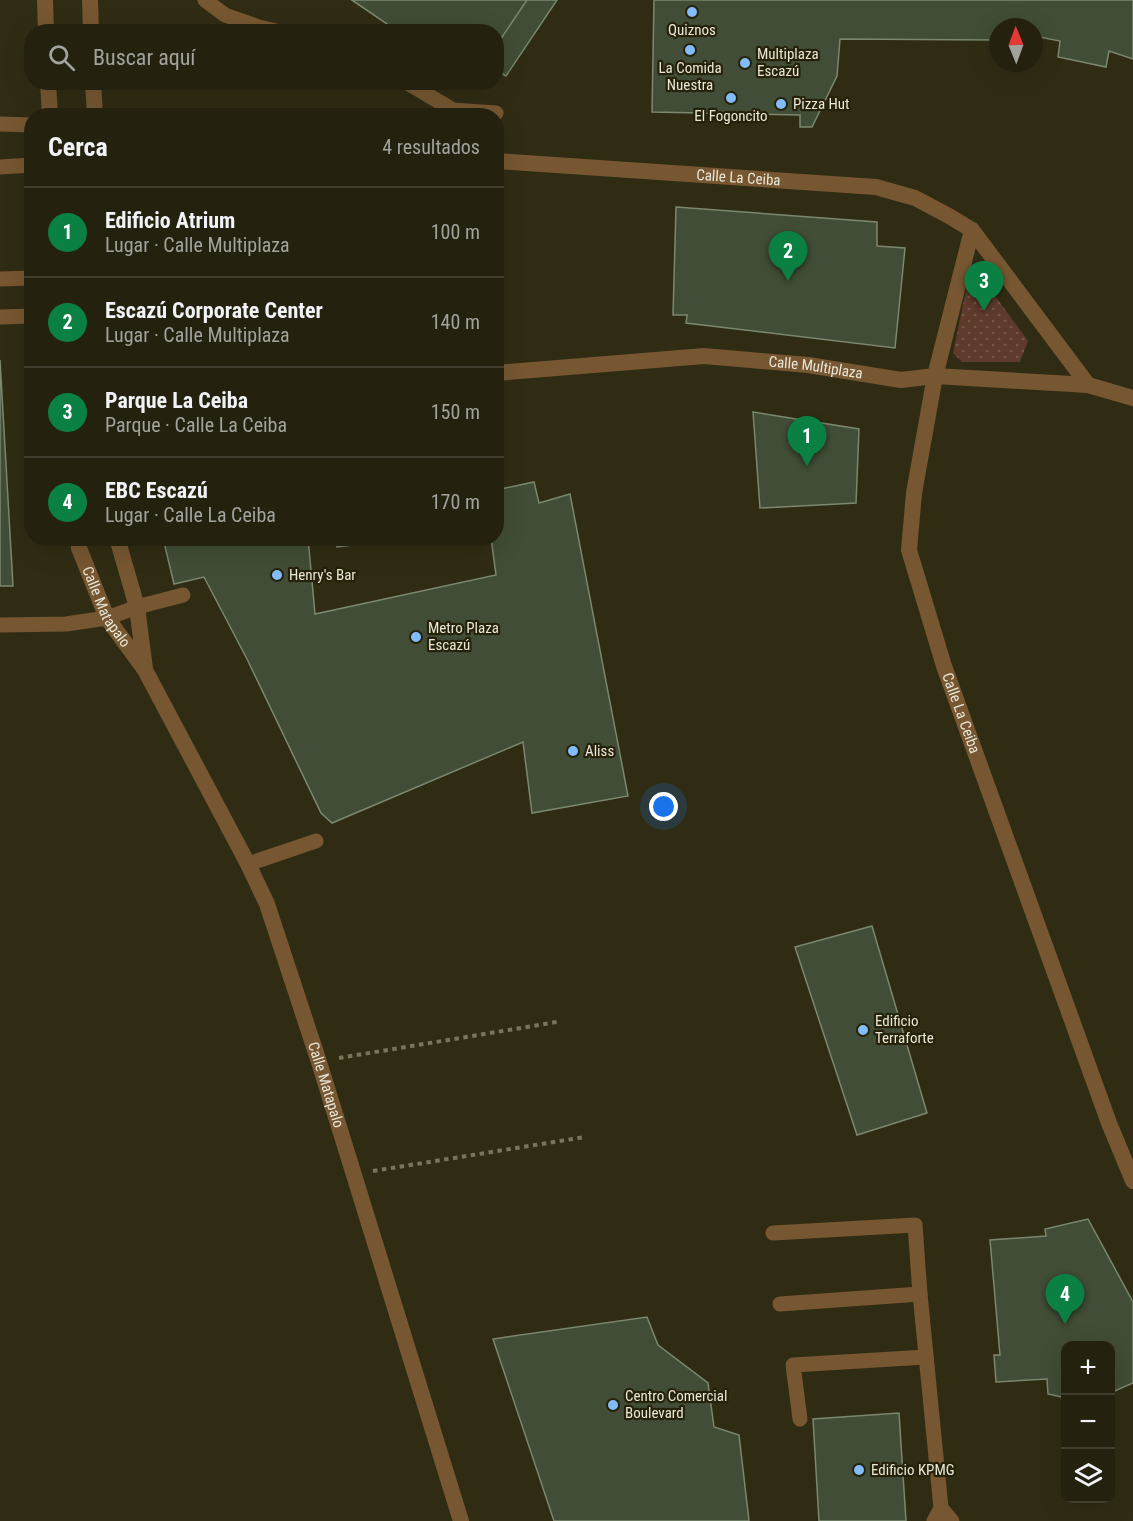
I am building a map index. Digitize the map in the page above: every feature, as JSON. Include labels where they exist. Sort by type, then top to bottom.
[{"type":"street","points":[[45,0],[46,24]]},
{"type":"street","points":[[90,0],[91,24]]},
{"type":"street","points":[[48,90],[50,108]]},
{"type":"street","points":[[93,90],[94,108]]},
{"type":"street","name":"Calle La Ceiba","points":[[504,162],[876,187],[915,198],[972,230],[1088,385]]},
{"type":"street","name":"Calle La Ceiba","points":[[972,230],[935,375],[914,493],[909,550],[944,666],[1109,1123],[1133,1181]]},
{"type":"street","name":"Calle Multiplaza","points":[[504,372],[704,356],[808,365],[901,380],[935,375],[1088,385],[1133,398]]},
{"type":"street","name":"Calle Matapalo","points":[[79,546],[107,618],[145,670],[249,864],[267,904],[319,1062],[461,1521]]},
{"type":"street","name":"Calle Matapalo","points":[[119,546],[137,607],[145,670]]},
{"type":"lane","points":[[205,0],[225,15],[250,24]]},
{"type":"lane","points":[[419,90],[450,108]]},
{"type":"lane","points":[[0,124],[24,125]]},
{"type":"lane","points":[[0,167],[24,166]]},
{"type":"lane","points":[[0,279],[24,278]]},
{"type":"lane","points":[[0,317],[24,316]]},
{"type":"lane","points":[[0,625],[66,624],[107,618],[137,607],[183,596]]},
{"type":"lane","points":[[249,864],[316,841]]},
{"type":"lane","points":[[773,1233],[915,1225],[938,1514],[952,1521]]},
{"type":"lane","points":[[780,1304],[920,1294]]},
{"type":"lane","points":[[800,1419],[793,1365],[926,1357]]},
{"type":"path","points":[[319,1062],[557,1022]]},
{"type":"path","points":[[354,1174],[585,1137]]},
{"type":"shaded area","points":[[982,278],[1028,341],[1020,362],[962,362],[953,353],[968,281]]},
{"type":"building","points":[[352,0],[557,0],[506,76],[504,75],[504,24],[387,24]]},
{"type":"building","points":[[352,0],[527,0],[504,34],[504,24],[387,24]]},
{"type":"building","name":"Multiplaza Escazú","points":[[654,0],[1133,0],[1133,59],[1109,51],[1106,67],[1058,57],[1060,41],[1043,38],[1043,18],[989,18],[989,40],[840,39],[837,76],[812,127],[800,127],[800,115],[652,112]]},
{"type":"building","points":[[676,207],[877,222],[877,246],[905,248],[895,348],[686,323],[687,315],[673,315]]},
{"type":"building","points":[[0,360],[13,586],[0,586]]},
{"type":"building","points":[[753,412],[859,429],[856,503],[760,508]]},
{"type":"building","name":"Metro Plaza Escazú","points":[[534,482],[539,503],[570,494],[628,796],[532,813],[523,742],[332,823],[321,813],[247,659],[204,577],[174,584],[165,546],[309,546],[315,614],[496,575],[492,546],[504,546],[504,488]]},
{"type":"building","name":"Edificio Terraforte","points":[[872,926],[927,1113],[857,1135],[795,947]]},
{"type":"building","points":[[1088,1219],[1133,1302],[1133,1383],[1115,1391],[1115,1341],[1061,1341],[1061,1397],[1048,1394],[1047,1379],[996,1382],[994,1355],[1000,1355],[990,1240],[1046,1236],[1045,1229]]},
{"type":"building","name":"Centro Comercial Boulevard","points":[[647,1317],[658,1345],[708,1383],[714,1427],[739,1435],[749,1521],[554,1521],[493,1339]]},
{"type":"building","name":"Edificio KPMG","points":[[899,1413],[906,1521],[819,1521],[813,1419]]},
{"type":"place","name":"Quiznos","points":[[692,12]]},
{"type":"place","name":"La Comida Nuestra","points":[[690,50]]},
{"type":"place","name":"Multiplaza Escazú","points":[[745,63]]},
{"type":"place","name":"El Fogoncito","points":[[731,98]]},
{"type":"place","name":"Pizza Hut","points":[[781,104]]},
{"type":"place","name":"Escazú Corporate Center","points":[[788,281]]},
{"type":"place","name":"Parque La Ceiba","points":[[984,311]]},
{"type":"place","name":"Edificio Atrium","points":[[807,466]]},
{"type":"place","name":"Henry's Bar","points":[[277,575]]},
{"type":"place","name":"Metro Plaza Escazú","points":[[416,637]]},
{"type":"place","name":"Aliss","points":[[573,751]]},
{"type":"place","name":"Edificio Terraforte","points":[[863,1030]]},
{"type":"place","name":"EBC Escazú","points":[[1065,1324]]},
{"type":"place","name":"Centro Comercial Boulevard","points":[[613,1405]]},
{"type":"place","name":"Edificio KPMG","points":[[859,1470]]}]
